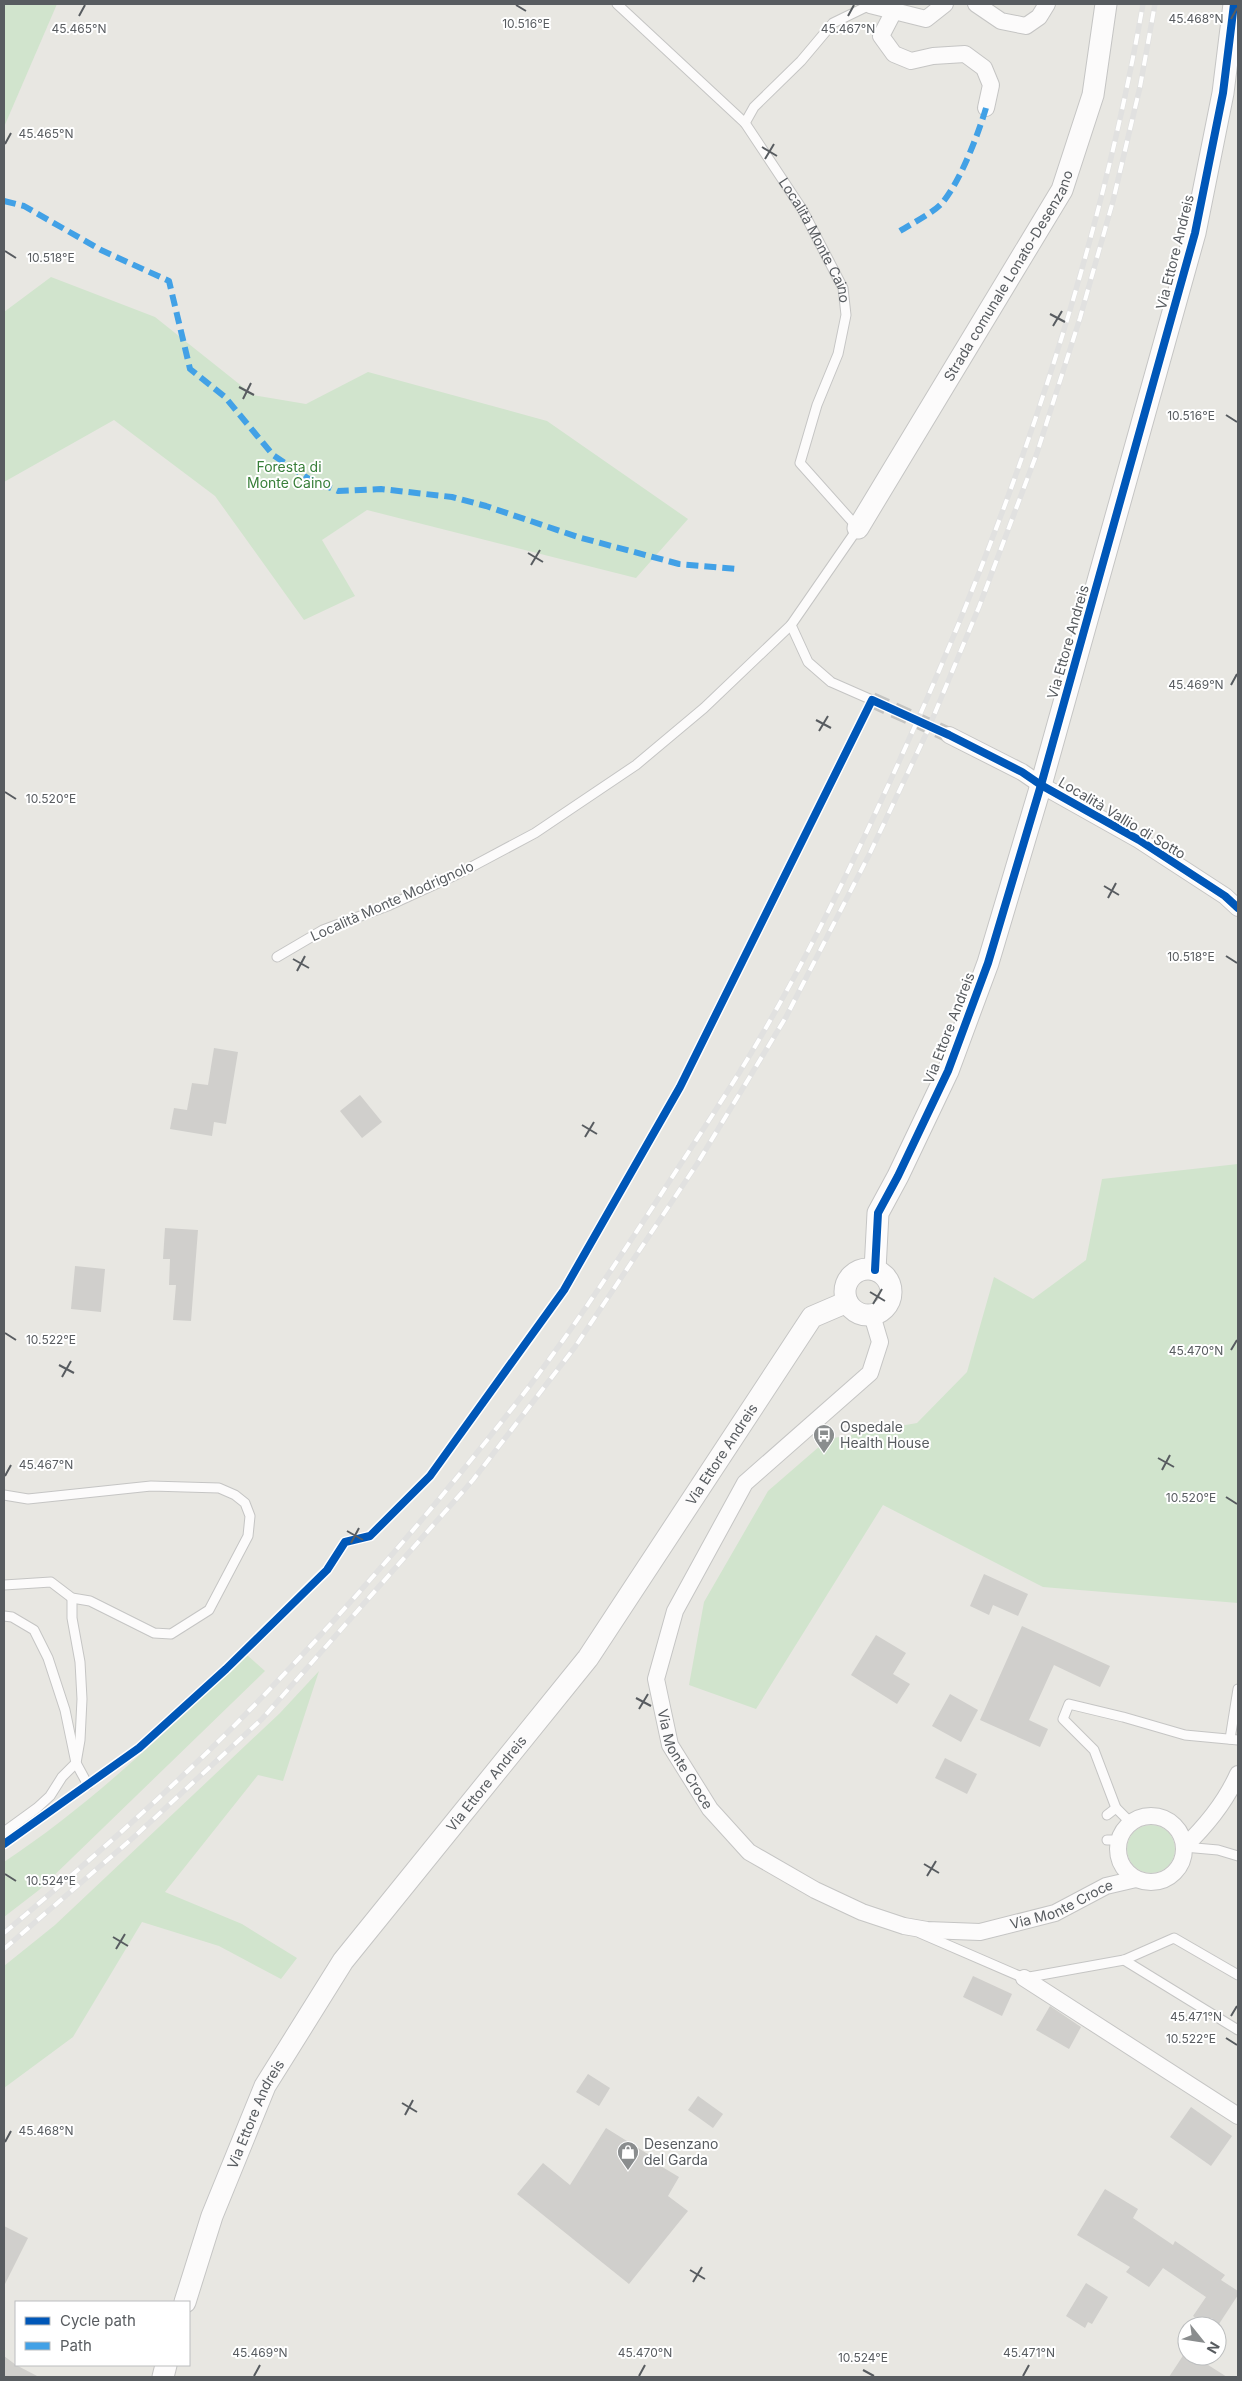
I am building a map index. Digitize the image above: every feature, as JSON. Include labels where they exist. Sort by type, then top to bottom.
[{"type":"street","points":[[870,5],[926,19],[945,4]]},
{"type":"street","points":[[976,4],[1001,21],[1026,26],[1039,17],[1047,4]]},
{"type":"street","name":"Strada comunale Lonato-Desenzano","points":[[858,528],[1062,190],[1093,94],[1106,4]]},
{"type":"street","name":"Via Ettore Andreis","points":[[875,1270],[878,1213],[898,1176],[948,1070],[988,963],[1042,785],[1195,233],[1223,93],[1234,4]]},
{"type":"street","points":[[894,11],[881,36],[894,54],[911,61],[933,56],[965,54],[984,68],[991,85],[986,108]]},
{"type":"street","name":"Località Vallio di Sotto","points":[[949,735],[1022,772],[1139,840],[1225,896],[1238,908]]},
{"type":"street","points":[[866,1268],[875,1270],[888,1281],[891,1289],[886,1305],[872,1314],[862,1314],[853,1310],[847,1302],[844,1294],[846,1284],[850,1276],[857,1271],[866,1268]]},
{"type":"street","name":"Via Ettore Andreis","points":[[185,2301],[212,2216],[265,2086],[343,1960],[588,1658],[812,1318],[847,1302]]},
{"type":"street","name":"Via Monte Croce","points":[[872,1314],[880,1342],[870,1373],[745,1483],[675,1611],[656,1679],[670,1745],[710,1809],[750,1852],[815,1890],[862,1912],[904,1926],[927,1930],[980,1932],[1055,1913],[1106,1886],[1136,1878]]},
{"type":"street","points":[[1184,1848],[1208,1823],[1227,1798],[1238,1774]]},
{"type":"street","points":[[1174,1824],[1180,1832],[1184,1848],[1184,1858],[1172,1876],[1163,1881],[1152,1883],[1136,1878],[1124,1870],[1113,1840],[1130,1823],[1148,1816],[1157,1816],[1174,1824],[1208,1823]]},
{"type":"street","points":[[1106,1886],[1120,1863]]},
{"type":"street","points":[[1024,1978],[1238,2116]]},
{"type":"lane","name":"Località Monte Caino","points":[[617,4],[745,123],[802,209],[843,288],[846,315],[838,354],[817,405],[800,464],[858,528]]},
{"type":"lane","points":[[745,123],[754,107],[801,61],[833,23],[870,5]]},
{"type":"lane","points":[[858,528],[791,625],[808,662],[830,682],[872,700]]},
{"type":"lane","name":"Località Monte Modrignolo","points":[[277,957],[323,930],[390,905],[460,873],[535,833],[636,765],[704,708],[791,625]]},
{"type":"lane","points":[[4,1495],[28,1499],[151,1486],[219,1488],[235,1495],[245,1503],[250,1516],[248,1536],[209,1610],[171,1634],[154,1633],[90,1601],[72,1598],[50,1582],[4,1586]]},
{"type":"lane","points":[[4,1832],[38,1808],[50,1796],[62,1777],[76,1763],[80,1740],[82,1699],[80,1662],[71,1612],[72,1598]]},
{"type":"lane","points":[[4,1616],[26,1623],[34,1630],[48,1658],[65,1710],[76,1763],[88,1786]]},
{"type":"lane","points":[[1130,1823],[1116,1808],[1094,1750],[1063,1719],[1069,1704],[1124,1717],[1185,1735],[1234,1739],[1238,1688]]},
{"type":"lane","points":[[1107,1815],[1116,1808]]},
{"type":"lane","points":[[1184,1848],[1218,1850],[1238,1856]]},
{"type":"lane","points":[[904,1926],[1024,1978],[1124,1960],[1174,1938],[1238,1975]]},
{"type":"lane","points":[[1124,1960],[1238,2030]]},
{"type":"green space","points":[[4,4],[57,4],[4,127]]},
{"type":"green space","name":"Foresta di Monte Caino","points":[[51,277],[155,317],[253,395],[306,404],[368,372],[547,421],[688,519],[636,578],[367,510],[322,540],[355,596],[304,620],[215,496],[114,420],[4,482],[4,312]]},
{"type":"green space","points":[[1238,1164],[1238,1603],[1043,1587],[883,1505],[756,1709],[689,1685],[704,1602],[768,1491],[828,1439],[917,1423],[967,1372],[994,1277],[1033,1299],[1086,1260],[1102,1179]]},
{"type":"green space","points":[[247,1655],[265,1671],[39,1890],[4,1917],[4,1862],[100,1790],[160,1737]]},
{"type":"green space","points":[[319,1671],[283,1781],[258,1775],[165,1892],[242,1924],[297,1958],[281,1979],[219,1946],[142,1922],[73,2037],[4,2088],[4,1966],[55,1925],[280,1713]]},
{"type":"green space","points":[[1146,1825],[1156,1825],[1168,1832],[1175,1844],[1175,1854],[1168,1866],[1156,1873],[1146,1873],[1138,1869],[1131,1862],[1127,1854],[1127,1844],[1131,1836],[1138,1829]]},
{"type":"building","points":[[214,1048],[238,1052],[226,1124],[214,1122],[212,1136],[170,1129],[174,1108],[187,1110],[192,1083],[208,1085]]},
{"type":"building","points":[[360,1095],[382,1122],[362,1138],[340,1111]]},
{"type":"building","points":[[165,1228],[198,1230],[191,1321],[173,1320],[176,1285],[169,1285],[170,1259],[163,1259]]},
{"type":"building","points":[[75,1266],[105,1269],[101,1312],[71,1309]]},
{"type":"building","points":[[984,1574],[1028,1594],[1018,1616],[993,1605],[989,1615],[970,1606]]},
{"type":"building","points":[[1022,1626],[1110,1666],[1100,1687],[1054,1665],[1029,1720],[1048,1729],[1040,1747],[980,1720]]},
{"type":"building","points":[[876,1635],[906,1653],[893,1674],[910,1684],[897,1704],[851,1675]]},
{"type":"building","points":[[950,1694],[978,1710],[961,1742],[932,1726]]},
{"type":"building","points":[[945,1758],[977,1774],[967,1794],[935,1778]]},
{"type":"building","points":[[973,1976],[1012,1994],[1002,2016],[963,1997]]},
{"type":"building","points":[[1050,2006],[1081,2027],[1069,2049],[1036,2030]]},
{"type":"building","points":[[588,2074],[610,2088],[599,2106],[576,2092]]},
{"type":"building","points":[[698,2096],[723,2114],[713,2128],[688,2110]]},
{"type":"building","points":[[1191,2107],[1232,2136],[1211,2166],[1170,2137]]},
{"type":"building","points":[[606,2128],[651,2156],[649,2159],[679,2177],[668,2196],[688,2211],[629,2284],[517,2194],[543,2163],[570,2185]]},
{"type":"building","points":[[1105,2189],[1138,2209],[1133,2218],[1173,2245],[1175,2241],[1225,2275],[1221,2280],[1238,2291],[1238,2295],[1224,2316],[1193,2316],[1206,2297],[1163,2268],[1149,2287],[1126,2272],[1130,2267],[1077,2235]]},
{"type":"building","points":[[4,2226],[28,2238],[4,2286]]},
{"type":"building","points":[[1086,2283],[1108,2297],[1092,2324],[1088,2322],[1085,2328],[1066,2316]]},
{"type":"building","points":[[4,2356],[15,2366],[39,2377],[4,2377]]},
{"type":"building","points":[[1177,2365],[1210,2366],[1227,2377],[1169,2377]]},
{"type":"tunnel","points":[[872,700],[949,735]]},
{"type":"railway","points":[[4,1933],[150,1806],[234,1726],[341,1613],[409,1535],[507,1415],[566,1336],[658,1199],[760,1037],[820,928],[892,777],[933,684],[1009,495],[1073,301],[1100,203],[1123,104],[1143,4]]},
{"type":"railway","points":[[4,1949],[134,1837],[262,1719],[473,1480],[575,1347],[697,1164],[786,1017],[870,853],[927,732],[979,607],[1037,453],[1080,318],[1113,201],[1140,87],[1155,4]]},
{"type":"marked path","points":[[900,231],[933,211],[949,194],[968,158],[986,108]]},
{"type":"marked path","points":[[4,201],[24,206],[101,250],[169,281],[190,369],[225,397],[273,455],[309,479],[338,491],[381,489],[452,497],[486,506],[578,537],[679,564],[736,569]]},
{"type":"cycle path","points":[[875,1270],[878,1213],[898,1176],[948,1071],[988,963],[1041,785],[1195,233],[1223,93],[1234,4]]},
{"type":"cycle path","points":[[4,1844],[139,1748],[226,1669],[327,1570],[345,1542],[370,1536],[430,1476],[564,1290],[680,1087],[872,700],[949,735],[1022,772],[1041,785],[1139,840],[1225,896],[1238,908]]},
{"type":"place","name":"Ospedale Health House","points":[[824,1454]]},
{"type":"place","name":"Desenzano del Garda","points":[[628,2171]]}]
